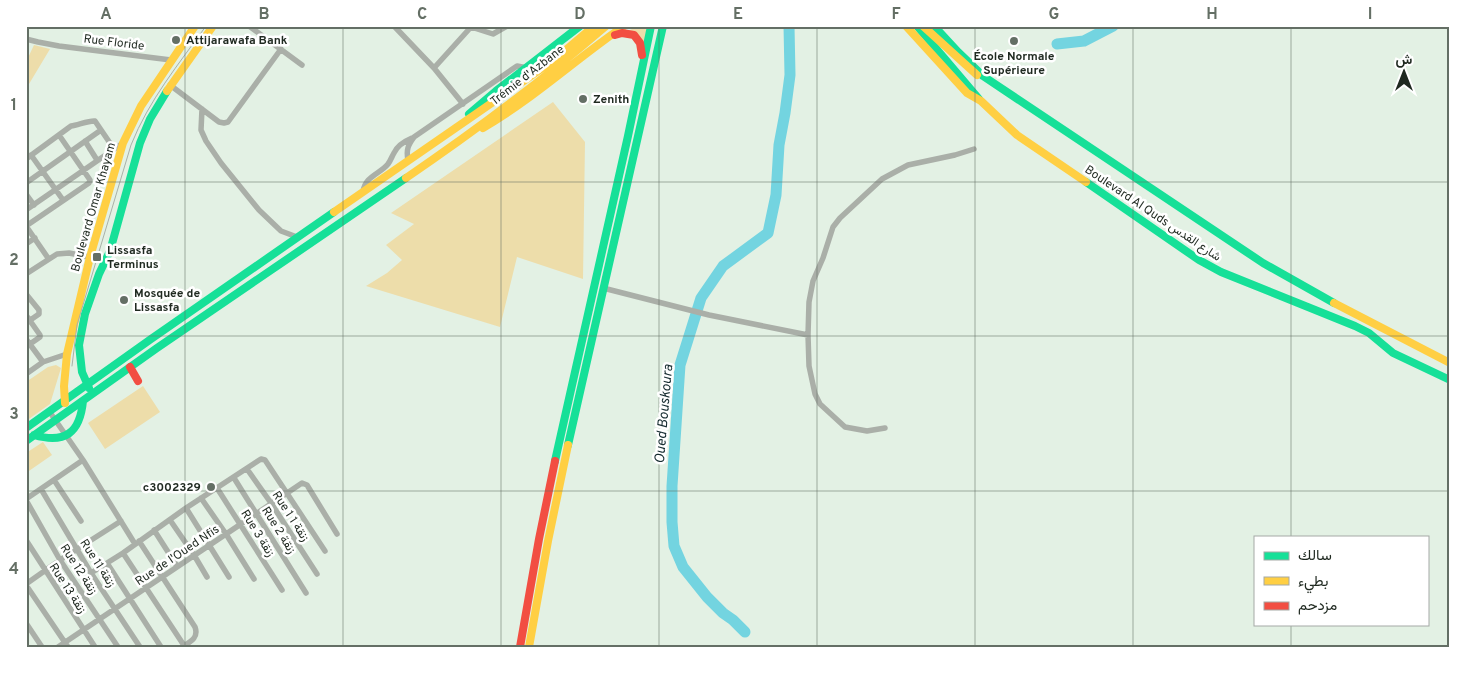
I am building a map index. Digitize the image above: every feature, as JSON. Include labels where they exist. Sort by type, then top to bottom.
[{"type":"main road","name":"Boulevard Omar Khayam","points":[[68,411],[64,401],[67,354],[90,257],[123,142],[141,106],[195,26]]},
{"type":"main road","name":"Boulevard Omar Khayam","points":[[92,394],[80,363],[80,345],[85,314],[98,274],[110,251],[140,142],[150,119],[170,85],[213,26]]},
{"type":"main road","points":[[26,428],[452,130],[484,100],[558,46],[580,26]]},
{"type":"main road","name":"Trémie d'Azbane","points":[[452,130],[554,60],[594,26]]},
{"type":"main road","name":"Trémie d'Azbane","points":[[461,140],[562,64],[606,26]]},
{"type":"main road","points":[[26,441],[130,367],[461,140],[507,114],[547,86],[591,49],[624,26]]},
{"type":"main road","points":[[520,647],[541,529],[568,399],[651,26]]},
{"type":"main road","points":[[529,647],[548,541],[663,26]]},
{"type":"main road","name":"Boulevard Al Quds شارع القدس","points":[[906,26],[967,93],[981,101],[1017,135],[1199,260],[1221,272],[1355,326],[1369,334],[1393,353],[1450,380]]},
{"type":"main road","points":[[917,26],[927,29],[981,101]]},
{"type":"main road","name":"Boulevard Al Quds شارع القدس","points":[[927,29],[958,52],[983,76],[1264,263],[1324,298],[1450,363]]},
{"type":"main road","points":[[610,36],[628,33],[638,38],[642,49],[641,70]]},
{"type":"main road","points":[[130,367],[138,381]]},
{"type":"main road","points":[[34,435],[51,440],[67,436],[79,420],[82,401]]},
{"type":"street","points":[[249,26],[302,64]]},
{"type":"street","points":[[394,26],[434,68],[463,104]]},
{"type":"street","points":[[434,68],[470,27],[493,34],[507,26]]},
{"type":"street","name":"Rue Floride","points":[[26,39],[59,46],[171,60]]},
{"type":"street","points":[[170,85],[219,122],[228,122],[281,49]]},
{"type":"street","points":[[363,192],[364,185],[374,174],[387,165],[394,152],[405,141],[414,137],[518,66],[528,68]]},
{"type":"street","points":[[202,109],[201,130],[221,163],[259,210],[281,231],[297,237]]},
{"type":"street","points":[[63,200],[43,171],[29,157],[71,126],[80,125],[90,120],[95,121],[114,148]]},
{"type":"street","points":[[26,183],[101,130]]},
{"type":"street","points":[[48,258],[26,226],[90,182],[60,135]]},
{"type":"street","points":[[408,160],[406,153],[408,145],[414,137]]},
{"type":"street","points":[[85,141],[97,160]]},
{"type":"street","points":[[29,208],[123,142]]},
{"type":"street","points":[[885,428],[867,431],[845,427],[820,404],[813,385],[808,335],[809,302],[813,281],[833,227],[874,185],[893,172],[908,165],[974,149]]},
{"type":"street","points":[[26,194],[29,208],[36,219]]},
{"type":"street","points":[[26,244],[35,238]]},
{"type":"street","points":[[26,274],[48,258],[57,254],[90,257]]},
{"type":"street","points":[[603,288],[709,316],[808,335]]},
{"type":"street","points":[[27,298],[39,310],[39,314],[28,319],[40,337],[28,342],[43,362]]},
{"type":"street","points":[[26,374],[43,362],[67,354]]},
{"type":"street","points":[[49,411],[83,460],[121,522],[162,576],[196,631],[194,638],[184,646],[123,553]]},
{"type":"street","points":[[91,573],[261,459],[265,460],[325,551]]},
{"type":"street","points":[[26,500],[83,460]]},
{"type":"street","name":"Rue 1 زنقة 1","points":[[247,469],[317,574]]},
{"type":"street","name":"Rue 2 زنقة","points":[[234,478],[306,593]]},
{"type":"street","points":[[54,480],[81,521]]},
{"type":"street","name":"Rue de l'Oued Nfis","points":[[58,647],[66,645],[83,630],[302,483],[307,485],[337,534]]},
{"type":"street","name":"Rue 3 زنقة","points":[[217,488],[282,590]]},
{"type":"street","name":"Rue 11 زنقة","points":[[41,489],[76,550],[140,647]]},
{"type":"street","points":[[201,498],[254,579]]},
{"type":"street","name":"Rue 12 زنقة","points":[[26,500],[60,560],[118,647]]},
{"type":"street","points":[[186,508],[229,577]]},
{"type":"street","points":[[170,520],[207,577]]},
{"type":"street","points":[[66,645],[26,584],[60,560],[121,522]]},
{"type":"street","points":[[154,530],[177,566]]},
{"type":"street","name":"Rue 13 زنقة","points":[[26,540],[95,647]]},
{"type":"street","points":[[107,563],[161,647]]},
{"type":"street","points":[[26,622],[42,647]]},
{"type":"shaded area","points":[[638,26],[647,26],[644,44],[628,31]]},
{"type":"shaded area","points":[[34,45],[50,49],[26,89],[26,62]]},
{"type":"shaded area","points":[[553,102],[585,142],[583,279],[517,257],[500,327],[366,286],[387,273],[402,260],[386,245],[414,224],[391,213]]},
{"type":"shaded area","points":[[56,365],[61,368],[50,404],[26,421],[26,400],[29,397],[26,393],[26,382],[48,367]]},
{"type":"shaded area","points":[[143,386],[160,412],[105,449],[88,423]]},
{"type":"shaded area","points":[[43,442],[52,455],[26,473],[26,453]]},
{"type":"waterway","name":"Oued Bouskoura","points":[[745,632],[707,597],[683,567],[674,546],[672,486],[680,365],[701,298],[723,266],[768,233],[776,195],[779,145],[790,75],[789,26]]},
{"type":"waterway","name":"Oued Bouskoura","points":[[1057,44],[1084,41],[1113,26]]},
{"type":"tram line","points":[[72,366],[77,325],[131,145],[155,98],[206,26]]},
{"type":"traffic: fast","points":[[469,114],[580,26]]},
{"type":"traffic: fast","points":[[555,461],[651,26]]},
{"type":"traffic: fast","points":[[568,445],[663,26]]},
{"type":"traffic: fast","points":[[917,26],[979,99]]},
{"type":"traffic: fast","points":[[934,26],[983,76],[1263,263],[1334,303]]},
{"type":"traffic: fast","points":[[89,388],[82,372],[79,345],[85,314],[99,274],[110,251],[140,143],[150,119],[167,91]]},
{"type":"traffic: fast","points":[[26,441],[157,348],[406,178]]},
{"type":"traffic: fast","points":[[1086,182],[1199,260],[1221,272],[1355,326],[1369,333],[1393,353],[1450,380]]},
{"type":"traffic: fast","points":[[26,428],[334,212]]},
{"type":"traffic: fast","points":[[34,435],[54,438],[62,437],[69,433],[78,421],[83,401]]},
{"type":"traffic: slow","points":[[65,403],[64,386],[67,354],[90,257],[123,143],[141,106],[195,26]]},
{"type":"traffic: slow","points":[[167,91],[213,26]]},
{"type":"traffic: slow","points":[[334,212],[554,60],[594,26]]},
{"type":"traffic: slow","points":[[406,178],[508,105],[606,26]]},
{"type":"traffic: slow","points":[[483,128],[537,92],[624,26]]},
{"type":"traffic: slow","points":[[906,26],[967,93],[981,101],[1017,135],[1086,182]]},
{"type":"traffic: slow","points":[[923,26],[977,75]]},
{"type":"traffic: slow","points":[[1334,303],[1450,363]]},
{"type":"traffic: slow","points":[[529,647],[568,445]]},
{"type":"traffic: jam","points":[[615,35],[622,33],[634,35],[640,43],[642,55]]},
{"type":"traffic: jam","points":[[130,367],[138,381]]},
{"type":"traffic: jam","points":[[520,647],[555,461]]},
{"type":"place","name":"Attijarawafa Bank","points":[[176,40]]},
{"type":"place","name":"École Normale Supérieure","points":[[1014,41]]},
{"type":"place","name":"Zenith","points":[[583,99]]},
{"type":"place","name":"Lissasfa Terminus","points":[[97,257]]},
{"type":"place","name":"Mosquée de Lissasfa","points":[[124,300]]},
{"type":"place","name":"c3002329","points":[[211,487]]}]
